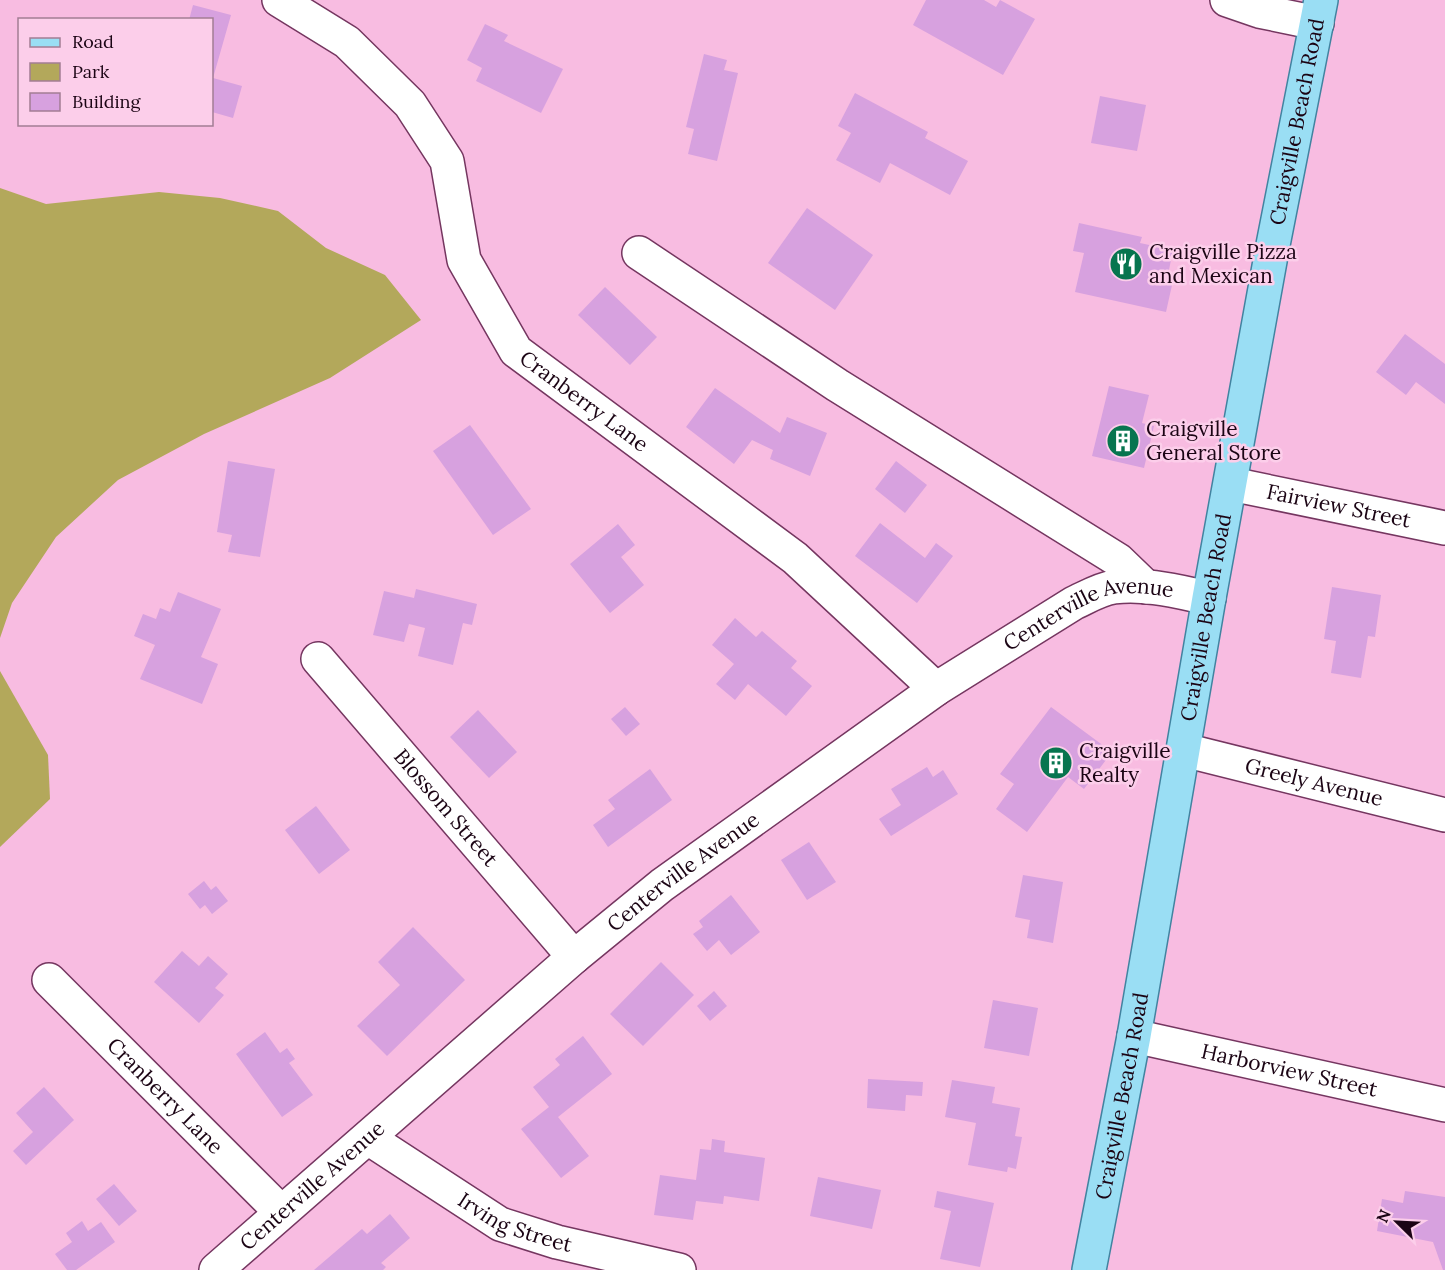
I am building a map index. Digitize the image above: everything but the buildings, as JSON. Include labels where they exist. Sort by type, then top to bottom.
[{"type":"main road","name":"Craigville Beach Road","points":[[1089,1270],[1134,1036],[1209,598],[1272,250],[1319,12]]},
{"type":"street","name":"Cranberry Lane","points":[[279,0],[347,42],[410,104],[447,161],[464,260],[516,351],[795,558],[936,689]]},
{"type":"street","points":[[1227,0],[1273,15],[1319,12]]},
{"type":"street","points":[[639,253],[837,385],[1118,560],[1146,587]]},
{"type":"street","name":"Fairview Street","points":[[1231,484],[1445,528]]},
{"type":"street","name":"Centerville Avenue","points":[[216,1270],[574,957],[662,885],[936,689],[1074,603],[1113,587],[1146,587],[1209,598]]},
{"type":"street","name":"Blossom Street","points":[[318,659],[574,957]]},
{"type":"street","name":"Greely Avenue","points":[[1184,750],[1445,815]]},
{"type":"street","name":"Cranberry Lane","points":[[50,980],[281,1212]]},
{"type":"street","name":"Harborview Street","points":[[1134,1036],[1445,1105]]},
{"type":"street","name":"Irving Street","points":[[368,1138],[500,1224],[557,1242],[679,1270]]},
{"type":"green space","points":[[0,188],[46,204],[159,192],[220,198],[278,211],[326,248],[385,275],[421,320],[330,378],[204,434],[118,480],[56,537],[12,603],[0,638]]},
{"type":"green space","points":[[0,671],[48,755],[50,799],[0,847]]},
{"type":"place","name":"Craigville Pizza and Mexican","points":[[1126,264]]},
{"type":"place","name":"Craigville General Store","points":[[1123,441]]},
{"type":"place","name":"Craigville Realty","points":[[1056,763]]}]
